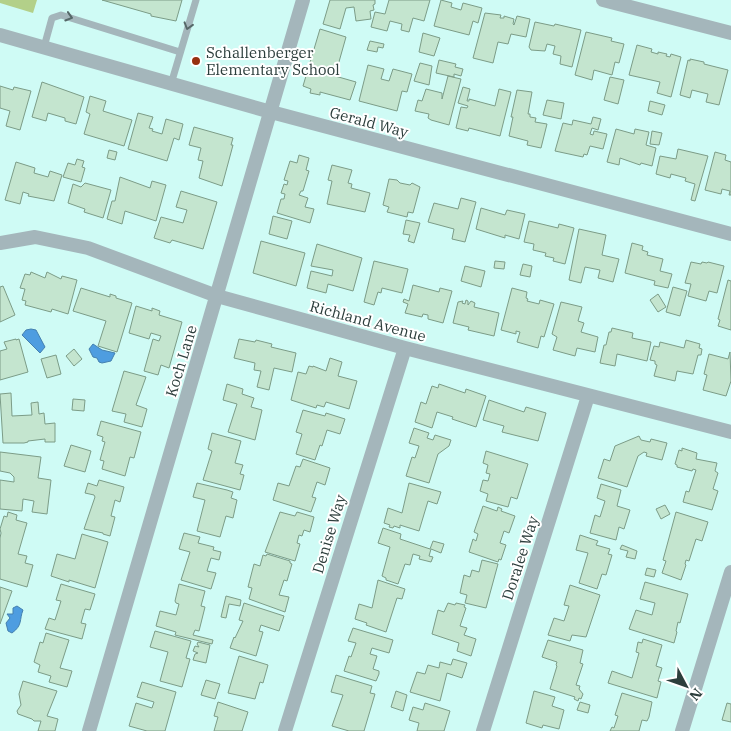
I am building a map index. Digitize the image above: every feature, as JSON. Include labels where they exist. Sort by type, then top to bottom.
[{"type":"street","name":"Koch Lane","points":[[89,731],[303,0]]},
{"type":"street","points":[[603,0],[731,33]]},
{"type":"street","name":"Gerald Way","points":[[0,35],[271,112],[731,234]]},
{"type":"street","name":"Richland Avenue","points":[[0,243],[35,237],[88,248],[216,296],[405,348],[731,432]]},
{"type":"street","name":"Denise Way","points":[[285,731],[405,348]]},
{"type":"street","name":"Doralee Way","points":[[482,731],[588,396]]},
{"type":"street","points":[[682,731],[731,572]]},
{"type":"lane","points":[[171,84],[196,0]]},
{"type":"lane","points":[[44,47],[52,18],[61,15],[180,52]]},
{"type":"green space","points":[[0,0],[37,0],[33,13],[0,3]]},
{"type":"water","points":[[26,330],[36,330],[45,347],[40,353],[22,335]]},
{"type":"water","points":[[93,344],[102,350],[115,353],[111,361],[102,363],[93,357],[89,349]]},
{"type":"water","points":[[17,606],[23,610],[19,625],[12,633],[8,631],[6,623],[10,618],[7,614],[13,614],[13,608]]},
{"type":"building","points":[[102,0],[182,0],[176,21],[151,16],[151,14]]},
{"type":"building","points":[[330,0],[375,0],[374,10],[370,11],[371,19],[356,21],[354,7],[346,8],[340,29],[323,24]]},
{"type":"building","points":[[389,0],[430,0],[424,21],[413,18],[409,32],[401,30],[402,24],[390,21],[387,31],[371,27],[375,12],[385,14]]},
{"type":"building","points":[[441,0],[452,3],[451,7],[461,10],[463,3],[482,8],[478,23],[473,21],[469,35],[434,26]]},
{"type":"building","points":[[485,13],[501,15],[500,18],[504,18],[504,16],[514,19],[514,25],[517,16],[530,19],[526,37],[511,34],[508,44],[498,42],[493,63],[473,58]]},
{"type":"building","points":[[535,22],[581,30],[572,67],[560,64],[561,56],[553,54],[555,46],[547,44],[545,51],[531,50],[529,47]]},
{"type":"building","points":[[320,29],[346,37],[335,76],[356,82],[350,100],[320,92],[320,95],[310,93],[311,89],[303,86]]},
{"type":"building","points":[[586,32],[612,38],[611,41],[624,44],[619,63],[615,62],[612,75],[594,70],[592,80],[575,75]]},
{"type":"building","points":[[423,33],[440,38],[434,56],[419,52]]},
{"type":"building","points":[[370,41],[384,44],[383,48],[378,47],[377,52],[367,50]]},
{"type":"building","points":[[637,45],[652,49],[651,52],[658,54],[658,52],[667,54],[666,56],[670,57],[671,54],[681,57],[671,97],[657,93],[660,82],[629,75]]},
{"type":"building","points":[[690,59],[728,70],[719,105],[706,102],[708,94],[692,90],[690,98],[680,95],[688,60],[690,61]]},
{"type":"building","points":[[439,60],[456,64],[455,67],[463,69],[461,76],[454,74],[454,77],[436,73]]},
{"type":"building","points":[[420,63],[432,66],[429,85],[414,81]]},
{"type":"building","points":[[368,65],[384,69],[381,79],[389,81],[393,69],[412,74],[407,92],[402,91],[397,111],[359,101]]},
{"type":"building","points":[[448,76],[461,79],[449,125],[431,120],[428,118],[429,114],[415,111],[418,100],[422,101],[426,89],[442,93],[442,99]]},
{"type":"building","points":[[610,77],[624,80],[618,104],[604,100]]},
{"type":"building","points":[[42,82],[84,97],[76,124],[65,121],[65,118],[48,113],[46,121],[32,117]]},
{"type":"building","points":[[0,86],[13,90],[14,87],[31,91],[20,130],[6,126],[10,111],[0,108]]},
{"type":"building","points":[[463,87],[470,89],[467,101],[469,99],[495,106],[499,89],[511,92],[500,136],[469,128],[468,131],[456,128],[461,107],[467,108],[468,106],[458,103]]},
{"type":"building","points":[[517,90],[532,92],[528,114],[530,114],[530,117],[536,118],[535,122],[547,124],[541,148],[527,145],[528,141],[509,136]]},
{"type":"building","points":[[90,96],[106,101],[103,111],[132,120],[124,146],[84,134],[90,114],[86,112]]},
{"type":"building","points":[[547,100],[564,103],[561,119],[543,115]]},
{"type":"building","points":[[650,101],[665,105],[662,115],[648,111]]},
{"type":"building","points":[[138,113],[153,117],[149,128],[162,134],[166,119],[183,124],[179,140],[174,138],[167,161],[128,149]]},
{"type":"building","points":[[593,117],[601,119],[598,130],[592,128],[590,134],[593,135],[594,131],[607,134],[603,149],[590,146],[587,155],[584,154],[583,157],[555,151],[563,123],[572,125],[573,120],[591,124]]},
{"type":"building","points":[[194,127],[233,138],[231,145],[233,145],[222,186],[199,178],[203,161],[198,160],[201,148],[189,145]]},
{"type":"building","points":[[616,129],[634,134],[635,129],[649,132],[646,145],[656,148],[652,166],[641,163],[640,165],[620,158],[619,165],[607,162]]},
{"type":"building","points":[[652,131],[662,133],[659,145],[650,144]]},
{"type":"building","points":[[678,149],[708,156],[695,201],[691,200],[695,184],[685,181],[686,178],[671,174],[670,178],[656,174],[660,156],[676,159]]},
{"type":"building","points":[[109,150],[117,152],[115,160],[107,158]]},
{"type":"building","points":[[715,152],[726,155],[725,160],[731,162],[731,195],[729,195],[730,191],[722,189],[721,194],[705,190]]},
{"type":"building","points":[[299,155],[309,158],[306,170],[309,171],[303,191],[299,195],[308,198],[305,207],[314,209],[310,223],[277,213],[281,199],[284,199],[285,194],[281,193],[284,184],[287,185],[288,181],[284,180],[290,161],[297,163]]},
{"type":"building","points":[[77,159],[84,161],[82,167],[85,168],[81,182],[63,177],[68,163],[75,165]]},
{"type":"building","points":[[16,162],[35,168],[34,173],[48,177],[50,171],[62,175],[54,201],[28,196],[29,194],[23,192],[20,204],[5,200]]},
{"type":"building","points":[[332,165],[352,170],[348,183],[352,184],[351,188],[370,193],[365,212],[327,204],[332,181],[328,180]]},
{"type":"building","points":[[120,177],[150,188],[152,181],[166,185],[156,221],[125,211],[122,224],[107,219],[112,201],[115,201]]},
{"type":"building","points":[[389,179],[410,185],[412,183],[420,187],[413,213],[408,212],[407,217],[387,212],[389,207],[383,205]]},
{"type":"building","points":[[85,183],[111,190],[103,218],[84,212],[85,209],[68,203],[73,184],[81,187]]},
{"type":"building","points":[[181,191],[217,202],[203,249],[172,240],[170,243],[154,238],[161,217],[183,223],[187,210],[176,207]]},
{"type":"building","points":[[461,198],[476,202],[465,242],[452,239],[454,229],[428,222],[434,203],[458,209]]},
{"type":"building","points":[[481,208],[505,215],[507,210],[525,214],[519,239],[505,235],[505,238],[476,229]]},
{"type":"building","points":[[273,216],[292,221],[287,239],[269,234]]},
{"type":"building","points":[[406,220],[420,223],[414,243],[408,241],[410,235],[403,234]]},
{"type":"building","points":[[529,221],[558,228],[559,224],[574,228],[565,264],[553,261],[554,258],[545,256],[546,253],[533,250],[534,244],[524,242]]},
{"type":"building","points":[[579,229],[606,235],[602,255],[619,259],[613,282],[598,278],[600,270],[585,267],[581,283],[569,280]]},
{"type":"building","points":[[261,241],[305,253],[296,286],[253,273]]},
{"type":"building","points":[[632,243],[643,246],[642,250],[648,252],[647,255],[663,259],[660,271],[672,274],[668,288],[654,285],[655,281],[625,273]]},
{"type":"building","points":[[317,244],[362,258],[353,291],[328,284],[326,293],[307,288],[311,271],[332,276],[333,270],[311,266]]},
{"type":"building","points":[[374,261],[408,269],[402,293],[382,288],[381,293],[378,292],[374,305],[364,302]]},
{"type":"building","points":[[495,261],[505,262],[504,269],[494,268]]},
{"type":"building","points":[[691,262],[701,264],[702,262],[708,262],[724,266],[717,293],[709,291],[706,301],[688,296],[691,284],[685,283]]},
{"type":"building","points":[[523,264],[532,266],[530,277],[520,275]]},
{"type":"building","points":[[465,266],[485,271],[481,287],[461,281]]},
{"type":"building","points":[[31,272],[45,278],[47,272],[61,279],[62,276],[77,280],[68,314],[52,309],[51,312],[25,305],[26,301],[22,300],[25,289],[20,288],[25,274],[30,275]]},
{"type":"building","points":[[728,280],[731,281],[731,330],[718,326]]},
{"type":"building","points":[[413,285],[439,292],[440,288],[452,291],[443,323],[428,319],[428,315],[423,314],[422,317],[405,313],[408,304],[403,302],[404,299],[409,301]]},
{"type":"building","points":[[3,286],[15,315],[0,322],[0,287]]},
{"type":"building","points":[[673,287],[687,291],[680,316],[666,312]]},
{"type":"building","points":[[81,288],[110,297],[110,294],[132,303],[117,352],[98,346],[106,321],[73,311]]},
{"type":"building","points":[[512,288],[527,292],[527,301],[539,304],[540,300],[554,304],[544,337],[541,336],[538,348],[517,342],[520,332],[516,331],[516,334],[501,330]]},
{"type":"building","points":[[658,294],[666,307],[658,312],[650,300]]},
{"type":"building","points":[[466,300],[468,305],[471,301],[475,303],[474,307],[499,313],[494,336],[468,330],[469,327],[453,323],[458,302],[463,301],[462,303],[465,304]]},
{"type":"building","points":[[561,302],[582,307],[578,321],[584,323],[581,332],[598,337],[595,352],[577,348],[575,356],[553,350],[557,337],[552,334]]},
{"type":"building","points":[[136,306],[152,311],[152,308],[160,311],[159,315],[182,322],[169,368],[161,365],[158,375],[144,371],[153,339],[159,341],[161,336],[151,333],[149,339],[129,333]]},
{"type":"building","points":[[612,328],[633,333],[632,338],[651,342],[647,361],[617,354],[615,366],[600,363],[604,345],[606,345]]},
{"type":"building","points":[[19,339],[28,372],[0,380],[0,351],[7,349],[4,342]]},
{"type":"building","points":[[239,339],[255,342],[256,340],[272,344],[271,347],[296,353],[292,372],[274,368],[269,390],[257,387],[261,371],[254,370],[255,363],[234,358]]},
{"type":"building","points":[[686,340],[700,344],[699,348],[702,349],[701,355],[698,355],[693,374],[677,371],[675,381],[654,376],[657,365],[655,361],[650,360],[654,346],[659,347],[660,342],[684,348]]},
{"type":"building","points":[[74,349],[82,359],[74,366],[66,356]]},
{"type":"building","points":[[730,352],[731,381],[726,396],[703,390],[707,375],[704,374],[709,354],[728,359]]},
{"type":"building","points":[[56,355],[61,374],[47,378],[41,359]]},
{"type":"building","points":[[330,358],[342,362],[338,376],[357,381],[349,409],[326,402],[324,407],[317,405],[316,408],[291,400],[298,372],[306,374],[309,366],[326,371]]},
{"type":"building","points":[[124,371],[146,377],[136,405],[147,409],[142,427],[124,422],[126,414],[112,411]]},
{"type":"building","points":[[227,384],[243,389],[242,394],[254,398],[251,407],[262,410],[255,440],[228,432],[237,404],[223,400]]},
{"type":"building","points":[[439,384],[465,393],[466,389],[486,396],[476,427],[437,412],[432,428],[415,422],[421,402],[426,404],[432,386],[438,388]]},
{"type":"building","points":[[11,393],[12,416],[32,415],[31,403],[38,402],[39,414],[44,413],[45,424],[55,423],[55,442],[45,442],[45,439],[24,443],[3,443],[0,394]]},
{"type":"building","points":[[73,399],[85,400],[84,411],[72,410]]},
{"type":"building","points":[[489,400],[524,412],[526,407],[546,413],[538,441],[502,432],[504,426],[483,420]]},
{"type":"building","points":[[303,410],[325,416],[326,413],[345,419],[340,434],[327,430],[315,460],[296,454],[302,434],[296,432]]},
{"type":"building","points":[[101,421],[141,432],[134,458],[130,457],[125,476],[102,469],[104,461],[100,460],[105,442],[102,441],[103,437],[97,435]]},
{"type":"building","points":[[414,428],[429,433],[427,438],[433,440],[435,435],[451,440],[449,446],[438,454],[429,483],[406,476],[412,457],[415,458],[419,446],[409,443]]},
{"type":"building","points":[[212,433],[241,441],[235,463],[243,465],[240,474],[244,475],[240,490],[203,480],[212,451],[208,449]]},
{"type":"building","points":[[639,436],[641,440],[650,442],[651,439],[667,443],[662,460],[646,456],[647,453],[644,452],[638,456],[627,487],[598,478],[604,459],[610,461],[615,446]]},
{"type":"building","points":[[71,445],[91,451],[85,472],[64,466]]},
{"type":"building","points":[[682,448],[697,453],[696,459],[717,463],[715,471],[718,473],[713,489],[718,491],[712,510],[683,502],[686,491],[689,492],[696,470],[693,469],[692,471],[677,467],[675,464],[679,450],[682,451]]},
{"type":"building","points":[[486,451],[528,464],[517,499],[511,497],[508,507],[486,501],[488,494],[480,491],[483,480],[488,481],[490,474],[486,473],[488,465],[483,463]]},
{"type":"building","points":[[0,452],[41,457],[38,478],[51,480],[47,514],[32,512],[34,501],[23,499],[22,511],[0,509],[0,480],[14,482],[14,477],[10,473],[0,471]]},
{"type":"building","points":[[303,459],[330,468],[325,485],[317,482],[312,497],[316,498],[311,512],[273,500],[278,483],[289,486],[296,466],[300,467]]},
{"type":"building","points":[[99,480],[124,487],[120,502],[115,500],[111,516],[115,517],[110,536],[84,529],[95,497],[85,493],[88,483],[97,486]]},
{"type":"building","points":[[197,483],[233,492],[231,498],[237,500],[233,518],[226,516],[220,537],[197,531],[205,500],[193,497]]},
{"type":"building","points":[[409,483],[441,492],[437,504],[428,501],[419,531],[400,525],[400,528],[394,526],[393,528],[384,523],[388,508],[402,513]]},
{"type":"building","points":[[601,484],[621,490],[617,506],[630,510],[624,529],[619,527],[616,540],[590,533],[595,515],[600,517],[605,501],[597,498]]},
{"type":"building","points":[[665,505],[670,514],[661,519],[656,509]]},
{"type":"building","points":[[483,506],[497,511],[498,507],[502,509],[501,511],[515,516],[509,533],[504,531],[500,543],[506,545],[501,560],[499,559],[498,562],[469,552],[473,539],[476,541],[478,534],[474,532]]},
{"type":"building","points":[[8,512],[17,515],[16,520],[27,523],[18,554],[27,556],[25,563],[33,565],[27,587],[0,579],[0,529],[4,516],[7,517]]},
{"type":"building","points":[[280,512],[295,516],[297,512],[314,517],[310,532],[304,530],[302,536],[299,535],[297,543],[300,544],[295,561],[265,552]]},
{"type":"building","points":[[676,512],[708,522],[702,541],[696,539],[689,561],[686,560],[681,580],[662,573],[666,561],[663,560]]},
{"type":"building","points":[[383,528],[401,534],[400,539],[430,549],[433,541],[444,544],[441,553],[431,549],[429,556],[433,557],[431,562],[419,559],[420,556],[413,554],[410,565],[405,564],[398,584],[386,580],[382,576],[390,547],[378,543]]},
{"type":"building","points":[[184,533],[200,537],[198,543],[214,547],[213,550],[221,552],[219,560],[211,558],[207,571],[216,573],[211,589],[181,580],[190,552],[179,549]]},
{"type":"building","points":[[82,534],[108,542],[95,588],[51,576],[57,554],[75,559]]},
{"type":"building","points":[[580,535],[598,541],[596,545],[610,549],[608,554],[612,555],[606,575],[602,574],[597,589],[579,583],[588,553],[576,550]]},
{"type":"building","points":[[622,545],[637,551],[635,559],[626,557],[628,551],[620,549]]},
{"type":"building","points":[[267,554],[290,561],[292,564],[287,581],[284,580],[279,595],[289,597],[285,612],[249,599],[252,588],[248,587],[254,564],[260,566],[263,555],[266,556]]},
{"type":"building","points":[[482,560],[498,564],[486,608],[465,603],[467,595],[460,593],[464,575],[470,577],[472,570],[479,572]]},
{"type":"building","points":[[647,568],[656,570],[654,577],[645,575]]},
{"type":"building","points":[[378,580],[405,589],[402,599],[397,598],[386,632],[355,619],[359,604],[372,608]]},
{"type":"building","points":[[645,582],[688,594],[680,623],[678,622],[674,643],[629,629],[636,610],[652,615],[655,603],[640,599]]},
{"type":"building","points":[[61,584],[95,594],[90,610],[85,609],[81,623],[86,624],[82,639],[45,629],[49,618],[55,620],[61,601],[56,600]]},
{"type":"building","points":[[179,584],[205,591],[201,606],[205,607],[199,631],[195,630],[193,635],[213,640],[212,644],[175,635],[176,632],[156,626],[160,611],[176,615],[179,604],[175,601]]},
{"type":"building","points":[[570,585],[600,595],[586,637],[572,635],[570,641],[548,635],[554,618],[564,621],[569,606],[564,605]]},
{"type":"building","points":[[0,587],[12,591],[0,624]]},
{"type":"building","points":[[226,596],[241,600],[240,606],[229,604],[226,618],[221,617]]},
{"type":"building","points":[[244,603],[284,616],[279,631],[261,625],[259,631],[263,632],[256,656],[230,648],[243,621],[239,620]]},
{"type":"building","points":[[448,603],[465,605],[464,607],[466,608],[460,626],[467,628],[464,635],[476,639],[471,656],[457,651],[459,643],[432,634],[438,610],[444,612]]},
{"type":"building","points":[[353,628],[393,640],[389,653],[372,648],[370,654],[377,656],[373,669],[379,671],[376,681],[344,671],[356,643],[348,641]]},
{"type":"building","points":[[155,631],[191,641],[186,658],[190,659],[182,687],[160,681],[168,652],[150,647]]},
{"type":"building","points":[[46,633],[69,640],[60,668],[72,671],[67,687],[49,682],[51,676],[38,672],[40,665],[34,662],[40,642],[43,643]]},
{"type":"building","points":[[643,639],[662,645],[656,666],[662,668],[658,681],[661,682],[657,698],[608,683],[612,671],[632,678],[639,653],[636,652],[638,642],[642,643]]},
{"type":"building","points":[[548,640],[583,650],[580,663],[583,664],[576,685],[580,686],[579,689],[583,694],[578,701],[574,699],[575,697],[550,689],[557,662],[542,657]]},
{"type":"building","points":[[198,642],[210,645],[206,663],[193,660],[195,654],[198,653],[193,651],[195,646],[199,647]]},
{"type":"building","points":[[239,656],[268,665],[263,683],[260,682],[255,699],[228,693]]},
{"type":"building","points":[[453,659],[467,663],[462,678],[447,673],[440,701],[410,692],[417,672],[425,674],[428,665],[439,668],[440,662],[451,665]]},
{"type":"building","points":[[336,675],[372,686],[370,693],[375,694],[364,731],[349,731],[332,726],[343,695],[331,692]]},
{"type":"building","points":[[206,680],[220,684],[215,699],[201,695]]},
{"type":"building","points":[[23,681],[57,691],[47,716],[58,719],[55,731],[38,731],[41,721],[34,721],[18,714],[17,711],[21,705],[19,694]]},
{"type":"building","points":[[142,682],[176,692],[165,731],[147,731],[129,726],[136,703],[152,708],[154,702],[137,697]]},
{"type":"building","points":[[396,691],[407,695],[403,711],[391,707]]},
{"type":"building","points":[[534,691],[555,697],[552,706],[564,710],[559,729],[543,725],[542,728],[526,723]]},
{"type":"building","points":[[622,693],[652,702],[649,717],[647,721],[642,720],[639,731],[610,731],[612,727],[614,728],[618,716],[615,715]]},
{"type":"building","points":[[218,702],[248,712],[242,731],[214,731],[218,717],[214,716]]},
{"type":"building","points":[[580,702],[590,705],[588,713],[577,710]]},
{"type":"building","points":[[425,703],[450,711],[444,731],[417,731],[419,723],[409,720],[413,707],[423,710]]},
{"type":"building","points":[[727,703],[731,704],[731,722],[722,720]]},
{"type":"place","name":"Schallenberger Elementary School","points":[[196,61]]}]
